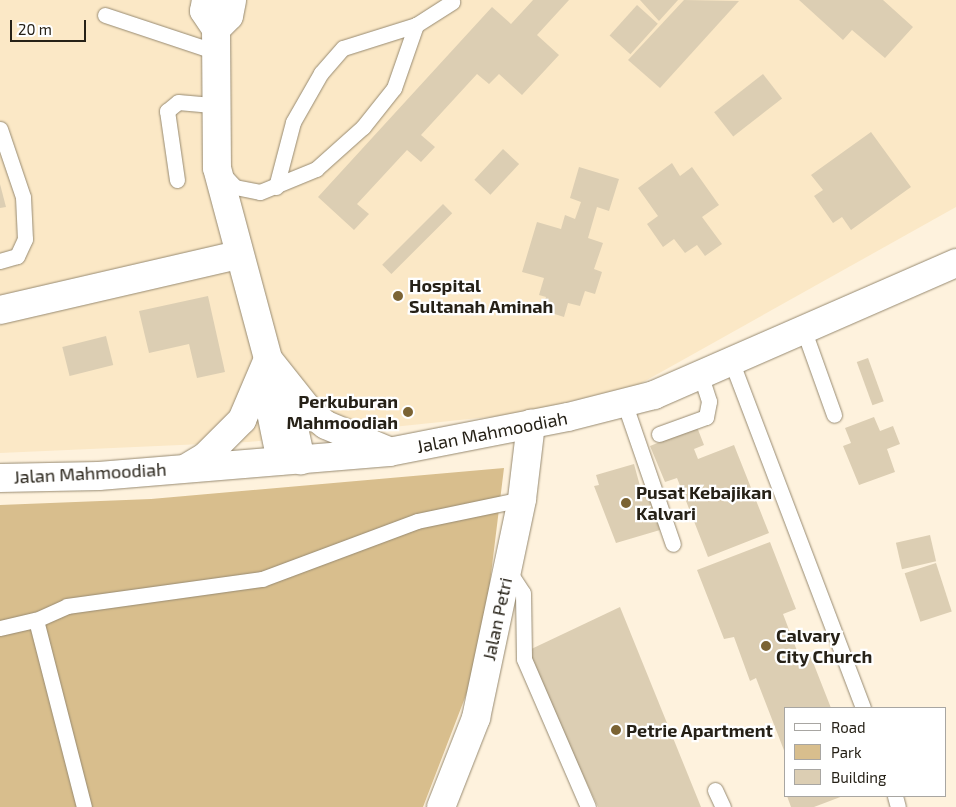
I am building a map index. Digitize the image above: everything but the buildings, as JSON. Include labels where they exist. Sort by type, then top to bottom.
[{"type":"main road","points":[[206,0],[204,11],[216,40],[215,105],[217,168],[238,255],[268,359],[286,392],[291,461]]},
{"type":"main road","points":[[216,40],[229,16],[232,0]]},
{"type":"main road","points":[[0,310],[238,255]]},
{"type":"main road","name":"Jalan Mahmoodiah","points":[[0,478],[99,476],[188,467],[291,461],[389,452],[531,424],[654,395],[700,374],[732,363],[956,263]]},
{"type":"main road","points":[[268,359],[311,413],[326,425],[389,452]]},
{"type":"main road","points":[[188,467],[206,456],[242,420],[268,359]]},
{"type":"main road","name":"Jalan Petri","points":[[441,807],[476,718],[522,499],[531,424]]},
{"type":"lane","points":[[276,187],[293,122],[327,67],[343,48],[416,25],[452,1]]},
{"type":"lane","points":[[105,15],[216,40]]},
{"type":"lane","points":[[217,168],[235,187],[260,192],[316,170],[363,128],[394,88],[416,25]]},
{"type":"lane","points":[[178,180],[167,111],[178,102],[215,105]]},
{"type":"lane","points":[[0,129],[23,197],[25,239],[17,256],[0,260]]},
{"type":"lane","points":[[804,331],[834,415]]},
{"type":"lane","points":[[732,363],[863,707]]},
{"type":"lane","points":[[659,434],[706,417],[710,401],[700,374]]},
{"type":"lane","points":[[624,402],[673,544]]},
{"type":"lane","points":[[0,628],[36,620],[77,604],[262,579],[417,521],[522,499]]},
{"type":"lane","points":[[508,570],[523,593],[524,659],[588,807]]},
{"type":"lane","points":[[36,620],[84,807]]},
{"type":"lane","points":[[716,790],[723,807]]},
{"type":"shaded area","name":"Hospital Sultanah Aminah","points":[[0,0],[956,0],[956,207],[638,385],[518,414],[248,442],[0,453]]},
{"type":"green space","points":[[504,468],[481,656],[423,807],[0,807],[0,505],[151,499]]},
{"type":"place","name":"Hospital Sultanah Aminah","points":[[398,296]]},
{"type":"place","name":"Perkuburan Mahmoodiah","points":[[408,412]]},
{"type":"place","name":"Pusat Kebajikan Kalvari","points":[[626,503]]},
{"type":"place","name":"Calvary City Church","points":[[766,646]]},
{"type":"place","name":"Petrie Apartment","points":[[616,730]]}]
